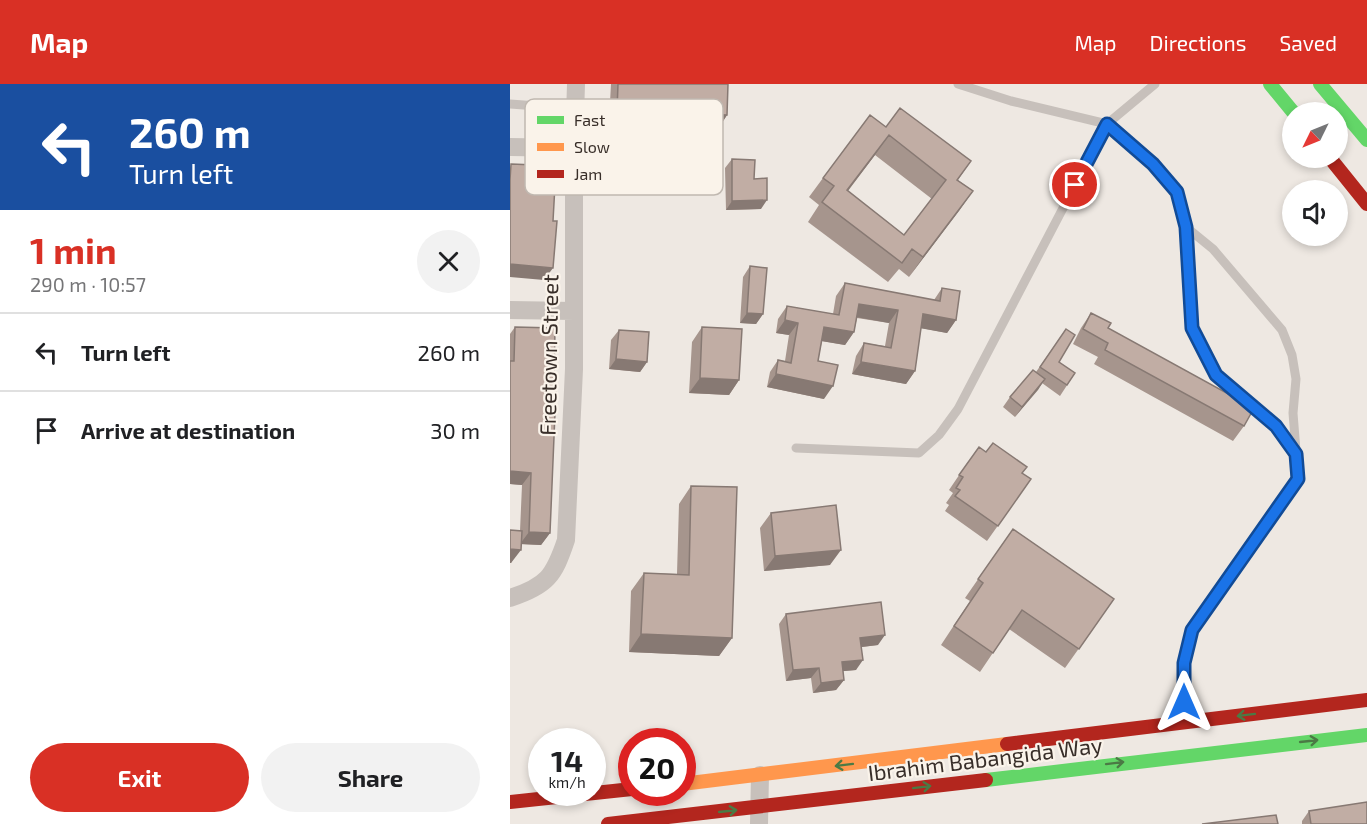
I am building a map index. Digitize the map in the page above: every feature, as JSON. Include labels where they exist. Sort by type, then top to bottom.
[{"type":"main road","points":[[1270,84],[1285,102]]},
{"type":"main road","points":[[1320,84],[1367,140]]},
{"type":"main road","points":[[1338,168],[1367,204]]},
{"type":"main road","name":"Ibrahim Babangida Way","points":[[696,782],[1367,700]]},
{"type":"main road","name":"Ibrahim Babangida Way","points":[[608,824],[758,816],[1185,754],[1367,735]]},
{"type":"main road","points":[[510,802],[618,790]]},
{"type":"street","name":"Freetown Street","points":[[576,84],[576,99]]},
{"type":"street","points":[[510,147],[525,147]]},
{"type":"street","name":"Freetown Street","points":[[510,598],[528,592],[546,580],[557,566],[566,540],[574,369],[574,195]]},
{"type":"street","points":[[510,310],[574,311]]},
{"type":"street","points":[[758,816],[760,775]]},
{"type":"lane","points":[[958,84],[1011,101],[1107,124],[1153,164],[1177,192],[1186,227],[1192,328],[1216,375],[1276,426],[1296,454]]},
{"type":"lane","points":[[796,448],[919,453],[939,435],[958,409],[1107,124],[1155,84]]},
{"type":"lane","points":[[510,104],[525,105]]},
{"type":"lane","points":[[1184,722],[1184,663],[1192,630],[1298,479],[1293,413],[1296,379],[1292,355],[1282,330],[1252,292],[1213,249],[1186,227]]},
{"type":"building","points":[[618,84],[728,84],[727,115],[723,115],[723,99],[617,99]]},
{"type":"building","points":[[900,108],[971,161],[957,180],[973,191],[923,257],[912,249],[902,263],[822,202],[834,186],[823,178],[870,115],[886,127]],"holes":[[[889,135],[946,180],[904,235],[847,190]]]},
{"type":"building","points":[[732,159],[755,160],[754,179],[767,178],[767,200],[732,201]]},
{"type":"building","points":[[511,164],[525,165],[525,195],[554,195],[553,221],[557,221],[553,268],[510,264]]},
{"type":"building","points":[[750,266],[767,268],[763,314],[747,313]]},
{"type":"building","points":[[845,283],[940,301],[942,288],[960,291],[956,320],[923,314],[915,371],[861,362],[864,343],[891,348],[898,310],[859,304],[854,332],[824,327],[818,361],[838,365],[833,386],[776,374],[778,360],[791,363],[798,323],[785,320],[787,306],[839,315]]},
{"type":"building","points":[[1091,313],[1111,323],[1108,328],[1254,408],[1244,426],[1105,350],[1108,343],[1083,329]]},
{"type":"building","points":[[515,327],[555,328],[554,389],[556,389],[550,533],[529,532],[531,473],[510,471],[510,361],[514,361]]},
{"type":"building","points":[[702,327],[742,329],[739,380],[700,378]]},
{"type":"building","points":[[1066,329],[1075,335],[1059,362],[1075,373],[1067,385],[1040,367]]},
{"type":"building","points":[[619,330],[649,332],[647,362],[616,359]]},
{"type":"building","points":[[1033,370],[1045,379],[1022,407],[1010,397]]},
{"type":"building","points":[[993,443],[1027,467],[1022,473],[1031,479],[998,526],[955,496],[960,490],[956,488],[963,477],[959,475],[979,447],[986,452]]},
{"type":"building","points":[[691,486],[737,487],[732,638],[641,634],[644,573],[689,575]]},
{"type":"building","points":[[836,505],[841,550],[775,556],[771,513]]},
{"type":"building","points":[[1013,529],[1114,599],[1079,649],[1022,610],[993,653],[954,626],[983,583],[978,579]]},
{"type":"building","points":[[510,530],[522,531],[521,550],[510,549]]},
{"type":"building","points":[[881,602],[885,635],[860,638],[863,660],[842,662],[844,680],[821,683],[819,668],[793,670],[786,614]]},
{"type":"building","points":[[1367,802],[1367,824],[1311,824],[1309,811]]},
{"type":"building","points":[[1276,815],[1278,824],[1202,824]]},
{"type":"traffic: fast","points":[[1270,84],[1285,102]]},
{"type":"traffic: fast","points":[[1320,84],[1367,140]]},
{"type":"traffic: fast","points":[[986,780],[1367,735]]},
{"type":"traffic: slow","points":[[696,782],[1007,744]]},
{"type":"traffic: jam","points":[[1338,168],[1367,204]]},
{"type":"traffic: jam","points":[[1007,744],[1367,700]]},
{"type":"traffic: jam","points":[[608,824],[986,780]]},
{"type":"traffic: jam","points":[[510,802],[618,790]]},
{"type":"route","points":[[1075,185],[1107,124],[1153,164],[1177,192],[1186,227],[1192,328],[1216,375],[1276,426],[1296,454],[1298,479],[1192,630],[1184,663],[1184,702]]}]
